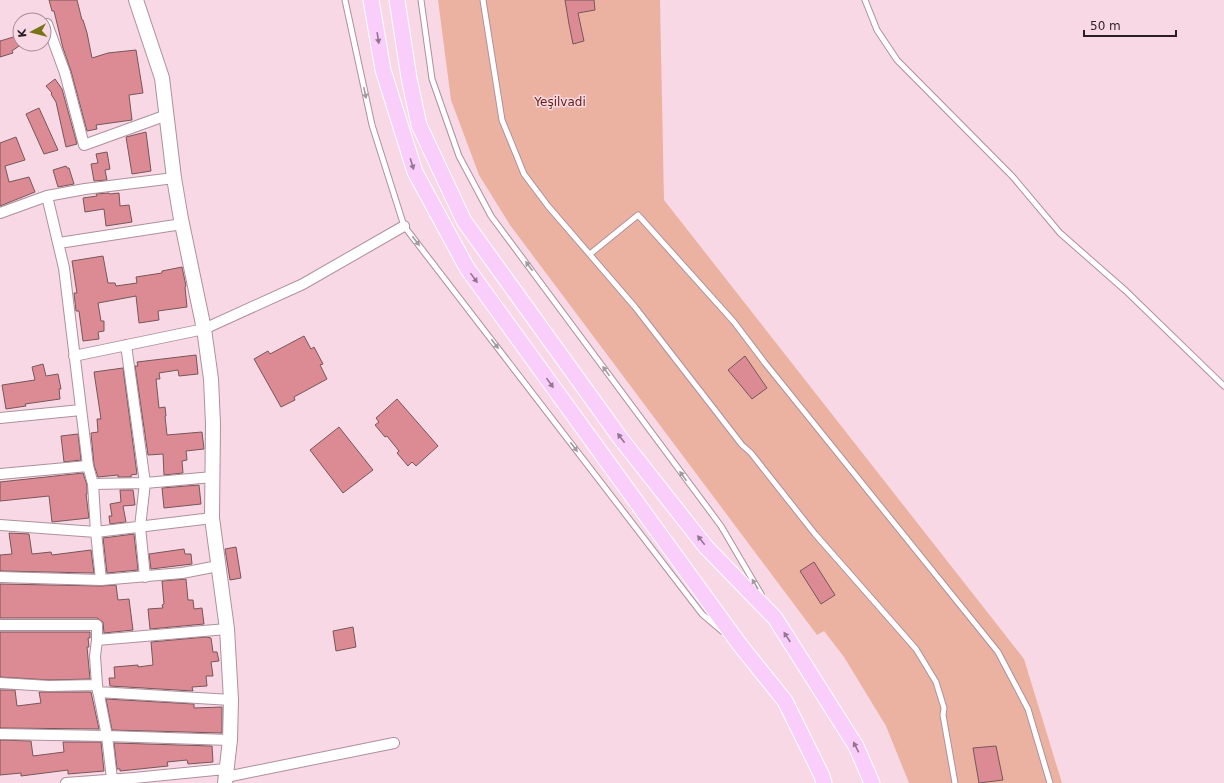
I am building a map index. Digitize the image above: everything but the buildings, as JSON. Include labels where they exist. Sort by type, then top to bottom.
[{"type":"main road","points":[[371,0],[383,70],[415,172],[467,268],[740,645],[785,702],[822,776],[824,783]]},
{"type":"main road","points":[[397,0],[409,78],[419,125],[464,221],[621,439],[706,547],[775,618],[856,746],[872,783]]},
{"type":"street","points":[[136,0],[162,78],[174,178],[204,329],[211,379],[213,424],[212,518],[227,628],[231,700],[230,740],[225,776]]},
{"type":"street","points":[[52,37],[65,72],[84,145],[167,115]]},
{"type":"street","points":[[0,213],[47,196],[85,189],[174,178]]},
{"type":"street","points":[[47,196],[64,268],[88,466],[93,484],[101,580]]},
{"type":"street","points":[[59,243],[182,224]]},
{"type":"street","points":[[74,356],[204,329],[303,284],[404,226]]},
{"type":"street","points":[[126,345],[145,483],[140,527],[145,577]]},
{"type":"street","points":[[0,418],[81,410]]},
{"type":"street","points":[[0,474],[88,466]]},
{"type":"street","points":[[93,484],[145,483],[213,477]]},
{"type":"street","points":[[0,525],[96,532],[212,518]]},
{"type":"street","points":[[0,577],[101,580],[182,574],[218,566]]},
{"type":"street","points":[[0,625],[97,625],[95,656],[98,688],[107,736],[112,779]]},
{"type":"street","points":[[97,640],[227,628]]},
{"type":"street","points":[[0,683],[98,688],[231,700]]},
{"type":"street","points":[[0,734],[230,740]]},
{"type":"street","points":[[66,783],[112,779],[132,781],[225,776],[394,743]]},
{"type":"lane","points":[[345,0],[372,125],[404,226],[702,614],[740,645]]},
{"type":"lane","points":[[421,0],[432,79],[459,156],[491,216],[721,526],[775,618]]},
{"type":"lane","points":[[482,0],[502,120],[524,174],[548,206],[635,307],[742,445],[751,453],[815,534],[916,649],[936,682],[944,708],[943,715],[955,783]]},
{"type":"lane","points":[[865,0],[877,30],[897,60],[1012,178],[1060,234],[1126,291],[1224,386]]},
{"type":"lane","points":[[590,254],[638,215],[734,322],[765,363],[998,652],[1028,709],[1050,783]]},
{"type":"green space","name":"Yeşilvadi","points":[[438,0],[660,0],[664,200],[1024,659],[1062,783],[909,783],[886,726],[844,657],[824,631],[817,635],[510,225],[479,175],[451,100]]}]
